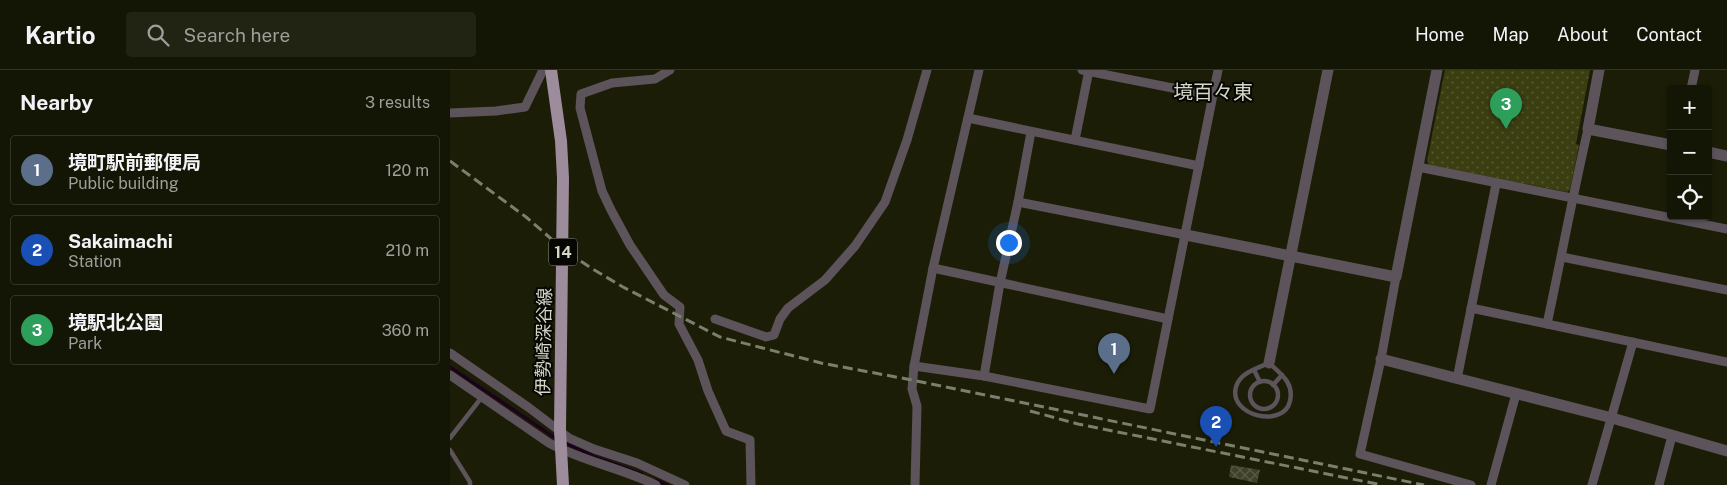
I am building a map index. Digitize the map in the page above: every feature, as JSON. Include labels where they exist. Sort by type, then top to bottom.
[{"type":"main road","name":"伊勢崎深谷線","points":[[551,70],[561,141],[563,178],[561,440],[563,485]]},
{"type":"street","points":[[450,113],[496,111],[525,107],[543,70]]},
{"type":"street","points":[[670,70],[655,79],[612,83],[581,94],[580,108],[602,191],[611,210],[630,244],[664,294],[680,307],[679,324],[698,360],[708,391],[726,432],[750,440],[751,485]]},
{"type":"street","points":[[715,319],[766,337],[774,335],[780,319],[788,308],[825,280],[855,246],[885,202],[907,140],[927,70]]},
{"type":"street","points":[[915,485],[917,406],[912,389],[914,366],[933,268],[979,70]]},
{"type":"street","points":[[1075,140],[1087,70],[1213,96]]},
{"type":"street","points":[[914,366],[984,376],[1150,409],[1218,70]]},
{"type":"street","points":[[1269,363],[1328,70]]},
{"type":"street","points":[[1437,70],[1381,359],[1360,454],[1470,485]]},
{"type":"street","points":[[1547,324],[1599,70]]},
{"type":"street","points":[[1692,85],[1695,70]]},
{"type":"street","points":[[968,118],[1199,166]]},
{"type":"street","points":[[1588,129],[1667,144]]},
{"type":"street","points":[[984,376],[1000,283],[1031,132]]},
{"type":"street","points":[[1712,153],[1727,156]]},
{"type":"street","points":[[1418,167],[1727,229]]},
{"type":"street","points":[[1457,379],[1496,184]]},
{"type":"street","points":[[1018,202],[1396,277]]},
{"type":"street","points":[[1562,257],[1727,290]]},
{"type":"street","points":[[933,268],[1168,319]]},
{"type":"street","points":[[1471,308],[1727,362]]},
{"type":"street","points":[[1592,485],[1633,342]]},
{"type":"street","points":[[450,353],[561,440],[656,485]]},
{"type":"street","points":[[1381,359],[1612,418],[1727,451]]},
{"type":"street","points":[[450,375],[549,443],[569,438],[594,449],[637,463],[685,485]]},
{"type":"street","points":[[1491,485],[1516,394]]},
{"type":"street","points":[[1659,485],[1672,436]]},
{"type":"lane","points":[[1269,363],[1290,385],[1292,391],[1286,411],[1280,414],[1260,416],[1248,412],[1240,406],[1235,392],[1238,382],[1242,377],[1254,370],[1269,363]]},
{"type":"lane","points":[[1254,370],[1260,382]]},
{"type":"lane","points":[[1273,385],[1282,375]]},
{"type":"lane","points":[[1260,382],[1268,382],[1273,385],[1278,394],[1277,400],[1270,408],[1261,409],[1255,406],[1250,397],[1253,386],[1260,382]]},
{"type":"lane","points":[[450,438],[482,398]]},
{"type":"lane","points":[[1260,416],[1261,409]]},
{"type":"lane","points":[[450,450],[470,485]]},
{"type":"green space","points":[[1445,70],[1590,70],[1576,144],[1579,145],[1570,190],[1567,192],[1429,165],[1427,161]]},
{"type":"building","points":[[1231,465],[1260,470],[1257,483],[1229,477]]},
{"type":"waterway","points":[[450,367],[557,439]]},
{"type":"waterway","points":[[565,443],[598,458],[642,474]]},
{"type":"waterway","points":[[655,480],[667,485]]},
{"type":"railway","points":[[450,161],[526,217],[563,249],[591,268],[623,287],[720,337],[821,363],[1424,485]]},
{"type":"railway","points":[[1030,411],[1078,424],[1382,485]]},
{"type":"place","name":"境駅北公園","points":[[1506,129]]},
{"type":"place","name":"境町駅前郵便局","points":[[1114,374]]},
{"type":"place","name":"Sakaimachi","points":[[1216,447]]},
{"type":"district","name":"境百々東","points":[[1213,92]]}]
